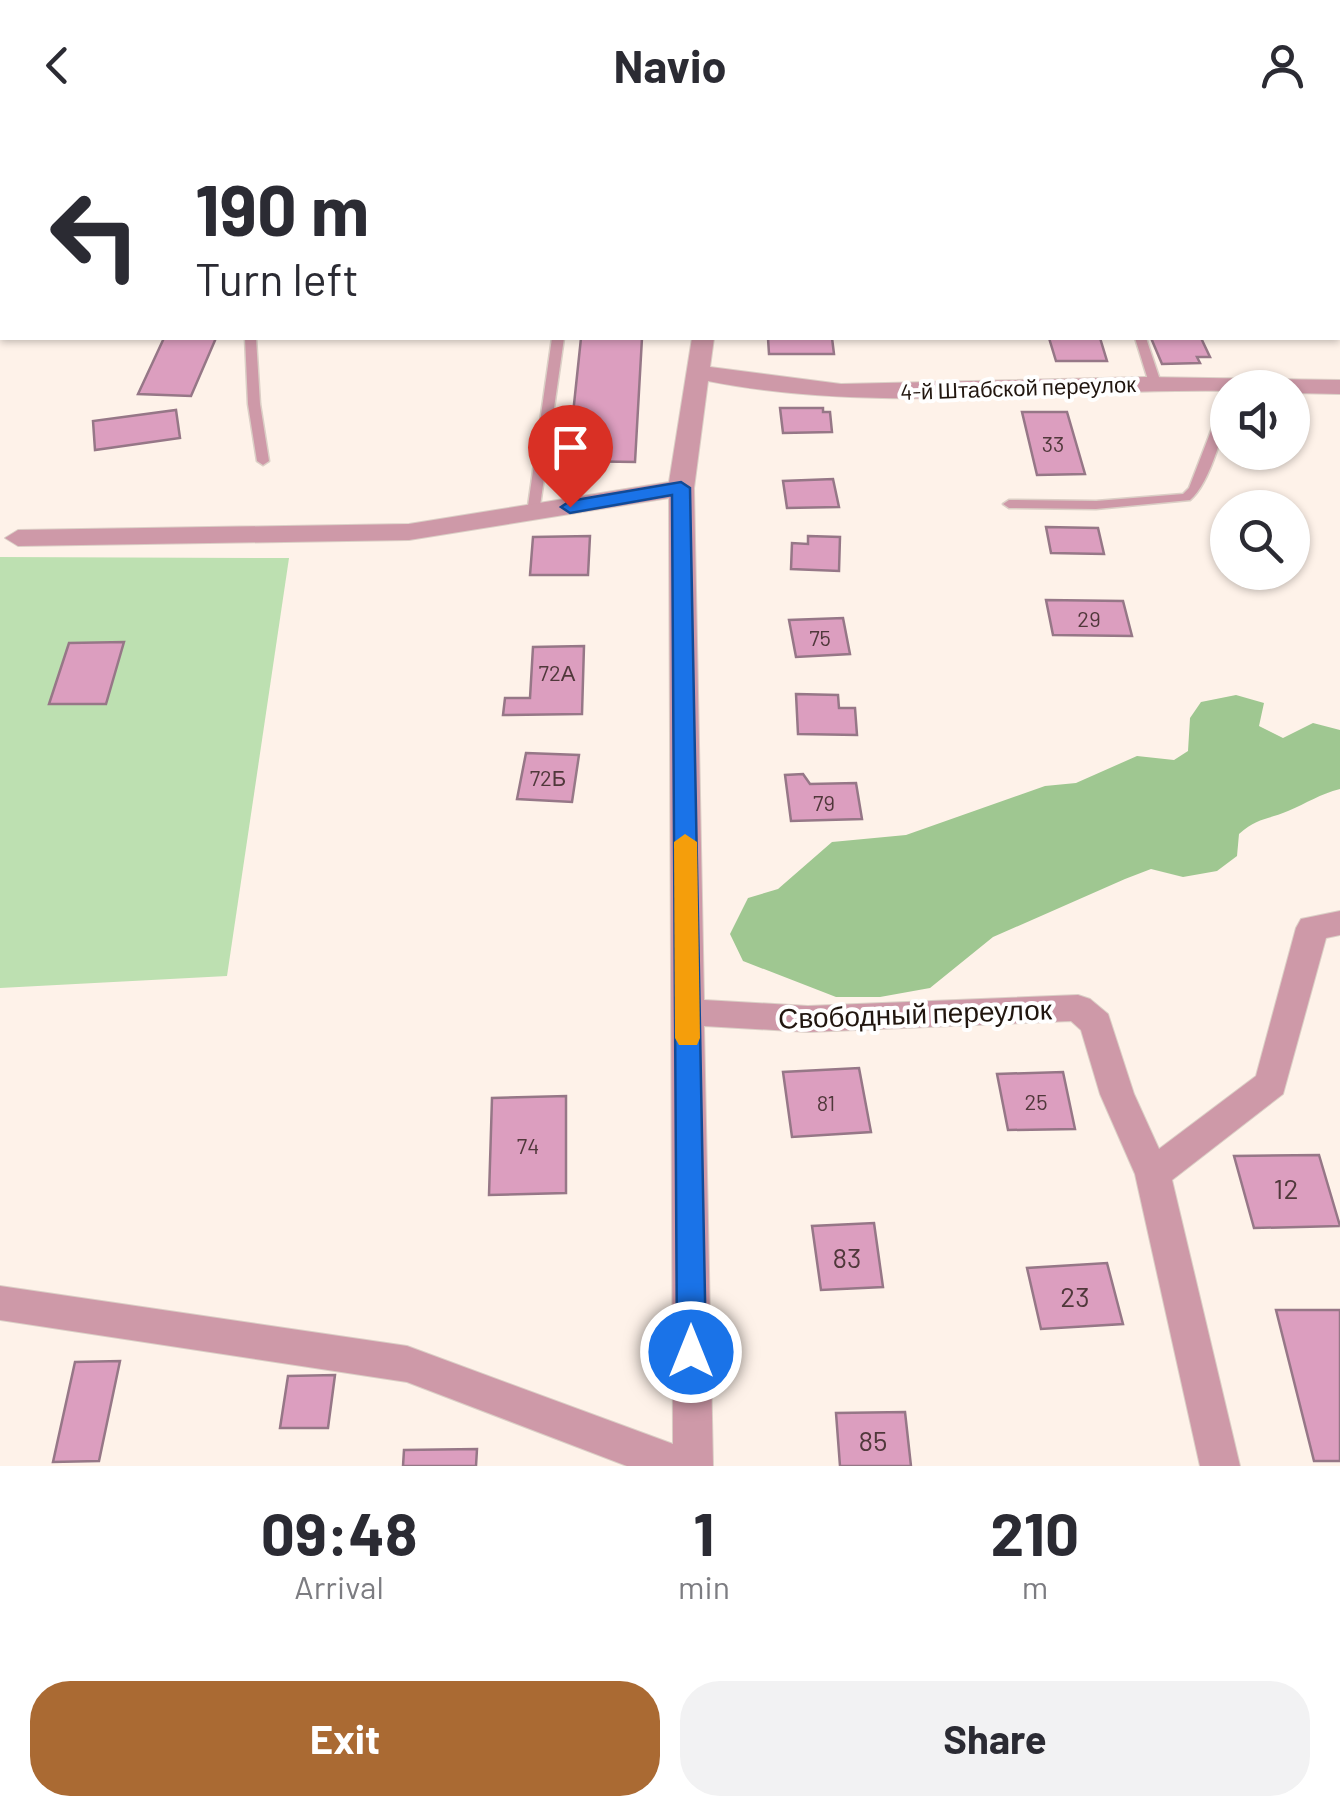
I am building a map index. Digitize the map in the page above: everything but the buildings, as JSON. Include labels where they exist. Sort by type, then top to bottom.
[{"type":"street","points":[[693,1466],[681,488],[703,340]]},
{"type":"street","name":"4-й Штабской переулок","points":[[698,372],[762,387],[833,394],[1154,383],[1210,389]]},
{"type":"street","name":"4-й Штабской переулок","points":[[1310,388],[1340,387]]},
{"type":"street","points":[[18,538],[409,532],[681,488]]},
{"type":"street","points":[[1153,1174],[1271,1084],[1312,928],[1340,923]]},
{"type":"street","name":"Свободный переулок","points":[[687,1012],[808,1019],[1078,1008],[1096,1023],[1117,1094],[1153,1174],[1220,1466]]},
{"type":"street","points":[[0,1302],[406,1364],[678,1466]]},
{"type":"lane","points":[[250,340],[263,461]]},
{"type":"lane","points":[[533,513],[558,340]]},
{"type":"lane","points":[[1141,340],[1154,383]]},
{"type":"lane","points":[[1010,504],[1096,505],[1186,498],[1194,490],[1210,447]]},
{"type":"green space","points":[[0,557],[289,558],[227,976],[0,988]]},
{"type":"green space","points":[[1236,695],[1264,703],[1259,726],[1283,738],[1313,723],[1340,730],[1340,789],[1246,828],[1239,834],[1237,856],[1217,871],[1183,877],[1151,869],[1125,879],[993,937],[930,988],[880,997],[836,997],[743,961],[730,934],[748,898],[778,889],[832,842],[906,835],[1045,786],[1076,783],[1137,756],[1174,760],[1188,751],[1190,718],[1201,702]]},
{"type":"slow traffic","points":[[685,842],[688,1038]]},
{"type":"route","points":[[570,507],[681,488],[691,1352]]}]
